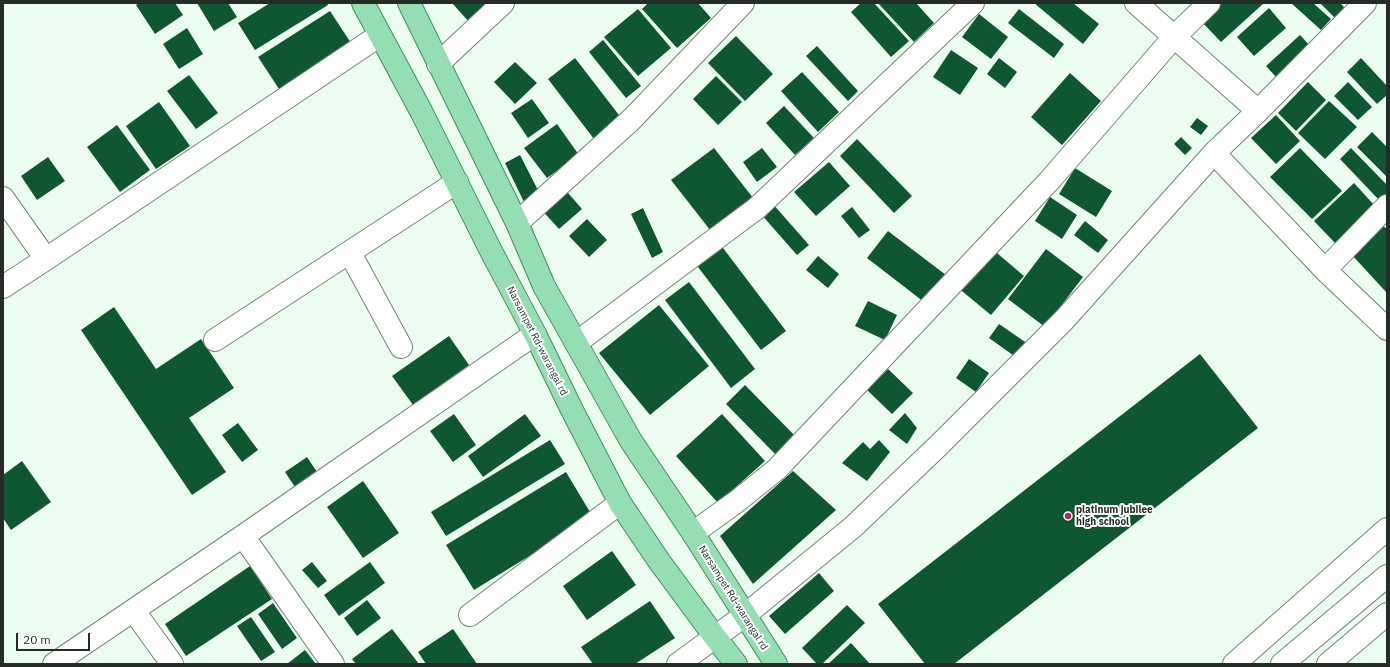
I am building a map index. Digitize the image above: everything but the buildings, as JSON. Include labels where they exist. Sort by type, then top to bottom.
[{"type":"main road","name":"Narsampet Rd-warangal rd","points":[[363,3],[421,111],[620,503],[659,561],[736,664]]},
{"type":"main road","name":"Narsampet Rd-warangal rd","points":[[409,3],[517,223],[544,286],[632,441],[693,533],[744,616],[776,664]]},
{"type":"street","points":[[438,64],[503,3]]},
{"type":"street","points":[[517,223],[632,119],[743,3]]},
{"type":"street","points":[[576,343],[757,208],[973,3]]},
{"type":"street","points":[[1136,3],[1258,111]]},
{"type":"street","points":[[693,533],[736,502],[777,468],[1050,180],[1174,37],[1209,3]]},
{"type":"street","points":[[678,664],[744,616],[853,526],[938,446],[1064,320],[1214,153],[1258,111],[1365,3]]},
{"type":"street","points":[[3,286],[46,259],[380,35]]},
{"type":"street","points":[[1214,153],[1325,270],[1387,329]]},
{"type":"street","points":[[215,340],[457,182]]},
{"type":"street","points":[[3,198],[46,259]]},
{"type":"street","points":[[1325,270],[1387,206]]},
{"type":"street","points":[[350,253],[401,347]]},
{"type":"street","points":[[54,664],[244,536],[535,334]]},
{"type":"street","points":[[470,615],[620,503]]},
{"type":"street","points":[[1234,664],[1387,529]]},
{"type":"street","points":[[244,536],[333,664]]},
{"type":"street","points":[[1282,664],[1387,576]]},
{"type":"street","points":[[134,611],[172,664]]},
{"type":"street","points":[[1328,664],[1387,614]]},
{"type":"place","name":"platinum jubilee high school","points":[[1068,516]]}]
